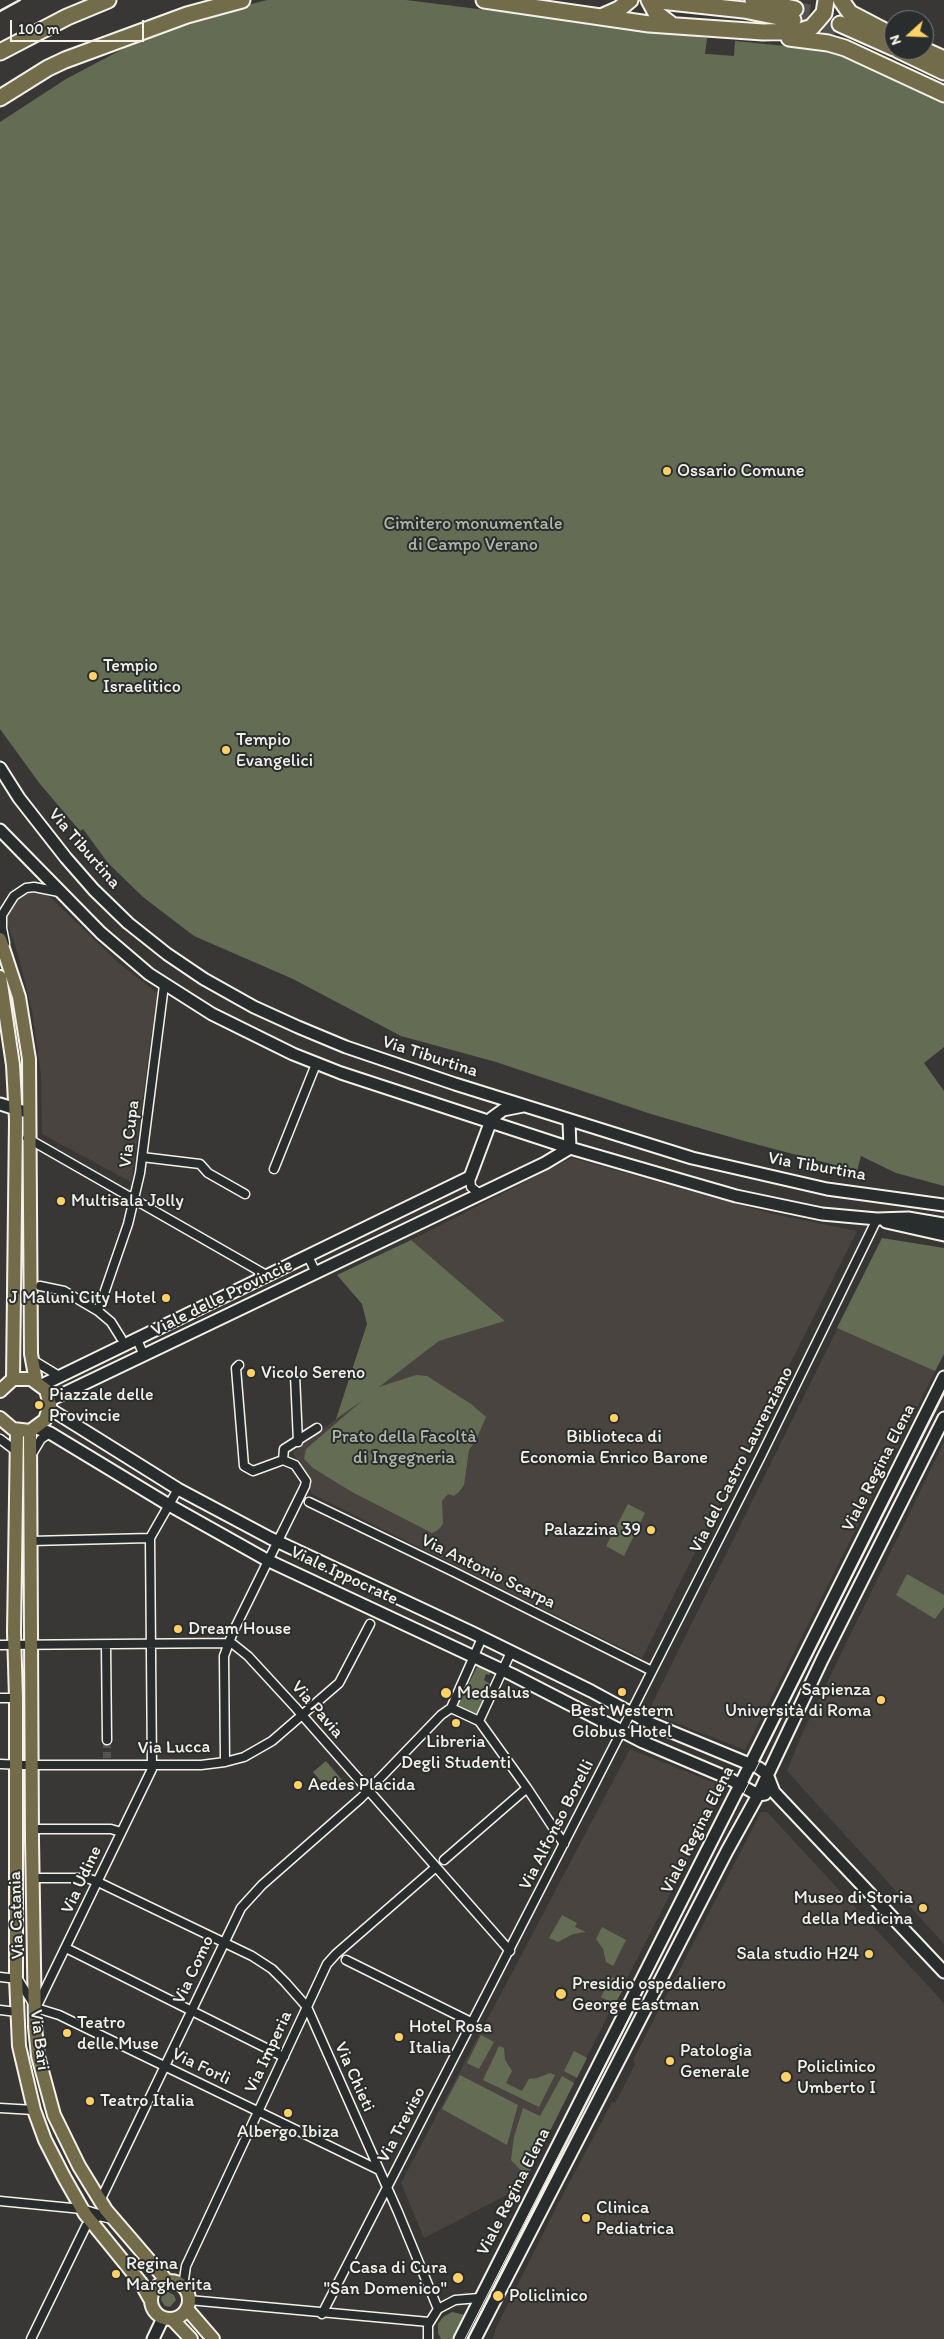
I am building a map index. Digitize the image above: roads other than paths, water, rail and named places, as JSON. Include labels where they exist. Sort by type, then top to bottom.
[{"type":"highway","points":[[0,52],[67,17],[108,0]]},
{"type":"highway","points":[[0,98],[48,68],[65,60],[187,15],[242,0]]},
{"type":"highway","points":[[484,0],[601,17],[763,32],[806,30],[822,18],[837,16],[884,32]]},
{"type":"highway","points":[[601,17],[619,9],[630,0]]},
{"type":"highway","points":[[672,25],[656,13],[654,1],[794,15],[753,0]]},
{"type":"highway","points":[[763,32],[837,16],[884,42]]},
{"type":"highway","points":[[837,16],[944,84]]},
{"type":"highway","points":[[837,16],[944,94]]},
{"type":"highway","points":[[919,60],[944,72]]},
{"type":"main road","name":"Via Tiburtina","points":[[0,768],[36,820],[94,890],[141,934],[190,970],[248,1004],[322,1038],[570,1121],[692,1158],[827,1190],[944,1205]]},
{"type":"main road","points":[[0,830],[101,933],[164,985],[228,1022],[316,1064],[570,1148],[736,1196],[822,1214],[877,1219],[908,1218],[944,1224]]},
{"type":"main road","points":[[0,939],[9,961],[19,998],[29,1059],[31,1359],[39,1383],[50,1405],[45,1420],[33,1429],[6,1425]]},
{"type":"main road","points":[[0,977],[2,1001],[13,1065],[16,1109],[14,1379]]},
{"type":"main road","points":[[0,1104],[30,1113]]},
{"type":"main road","points":[[470,1177],[490,1122],[500,1112],[525,1105]]},
{"type":"main road","points":[[570,1121],[570,1148]]},
{"type":"main road","name":"Viale delle Provincie","points":[[50,1405],[144,1356],[559,1156],[570,1148]]},
{"type":"main road","name":"Viale delle Provincie","points":[[39,1383],[59,1376],[137,1340],[470,1177]]},
{"type":"main road","points":[[877,1219],[944,1236]]},
{"type":"main road","name":"Viale Regina Elena","points":[[460,2339],[479,2298],[751,1764],[944,1377]]},
{"type":"main road","points":[[0,1391],[14,1379],[26,1378],[39,1383]]},
{"type":"main road","name":"Viale Ippocrate","points":[[50,1405],[178,1489],[276,1541],[511,1652],[650,1723],[751,1764],[767,1774]]},
{"type":"main road","name":"Viale Regina Elena","points":[[475,2339],[723,1858],[758,1795],[822,1660],[944,1418]]},
{"type":"main road","name":"Via Catania","points":[[6,1425],[16,1451],[14,1645],[16,1698],[16,1978]]},
{"type":"main road","name":"Viale Ippocrate","points":[[33,1429],[50,1433],[168,1506],[267,1560],[503,1670],[643,1742],[740,1785],[758,1795]]},
{"type":"main road","name":"Via Catania","points":[[33,1429],[30,1458],[32,1829],[36,2008]]},
{"type":"main road","points":[[767,1774],[774,1792],[944,1972]]},
{"type":"main road","points":[[758,1795],[774,1792]]},
{"type":"main road","name":"Via Bari","points":[[16,1978],[21,2058],[34,2110],[49,2148],[82,2209],[141,2283],[150,2299]]},
{"type":"main road","name":"Via Bari","points":[[36,2008],[36,2046],[50,2104],[65,2141],[109,2217],[167,2281]]},
{"type":"main road","points":[[191,2339],[168,2319],[154,2312],[150,2299],[155,2287],[167,2281],[176,2282],[183,2286],[188,2305],[213,2339]]},
{"type":"main road","points":[[153,2339],[168,2319],[188,2305]]},
{"type":"street","points":[[9,961],[1,922],[4,910],[12,898],[18,892],[34,887],[61,892]]},
{"type":"street","name":"Via Cupa","points":[[98,1311],[114,1267],[134,1199],[142,1156],[164,985]]},
{"type":"street","points":[[2,1001],[19,998]]},
{"type":"street","points":[[274,1169],[316,1064]]},
{"type":"street","points":[[16,1132],[268,1276]]},
{"type":"street","points":[[142,1156],[200,1164],[208,1173],[245,1194]]},
{"type":"street","points":[[470,1177],[471,1187],[480,1194]]},
{"type":"street","name":"Via del Castro Laurenziano","points":[[630,1712],[761,1456],[877,1219]]},
{"type":"street","name":"Viale delle Provincie","points":[[308,1256],[316,1273]]},
{"type":"street","points":[[40,1286],[64,1291],[98,1311],[111,1322],[121,1338]]},
{"type":"street","name":"Viale delle Provincie","points":[[137,1340],[144,1356]]},
{"type":"street","points":[[31,1359],[59,1376]]},
{"type":"street","points":[[224,1762],[224,1656],[267,1560],[306,1481],[294,1465],[283,1460],[254,1471],[246,1469],[243,1462],[236,1368],[239,1365]]},
{"type":"street","points":[[295,1375],[298,1442]]},
{"type":"street","points":[[283,1460],[284,1449],[298,1442],[317,1428]]},
{"type":"street","points":[[30,1458],[41,1439],[50,1433]]},
{"type":"street","points":[[0,1440],[16,1451]]},
{"type":"street","points":[[153,1764],[150,1538],[178,1489]]},
{"type":"street","name":"Via Antonio Scarpa","points":[[310,1502],[652,1671]]},
{"type":"street","points":[[31,1541],[150,1538]]},
{"type":"street","name":"Via Lucca","points":[[0,1764],[201,1764],[224,1762],[244,1757],[265,1746],[339,1683],[370,1624]]},
{"type":"street","points":[[482,1638],[451,1708],[479,1722],[527,1788],[564,1844]]},
{"type":"street","points":[[0,1646],[230,1643]]},
{"type":"street","name":"Via Pavia","points":[[230,1643],[248,1656],[302,1715],[510,1951]]},
{"type":"street","points":[[106,1645],[107,1740]]},
{"type":"street","points":[[479,1722],[511,1652]]},
{"type":"street","points":[[0,1698],[16,1698]]},
{"type":"street","name":"Via Como","points":[[100,2201],[238,1913],[248,1899],[369,1791],[441,1715],[451,1708]]},
{"type":"street","name":"Via Alfonso Borelli","points":[[510,1951],[630,1712]]},
{"type":"street","name":"Via Udine","points":[[36,2008],[153,1764]]},
{"type":"street","points":[[444,1860],[527,1788]]},
{"type":"street","points":[[32,1829],[111,1829],[121,1832]]},
{"type":"street","name":"Via Imperia","points":[[183,2286],[186,2266],[331,1959],[436,1867]]},
{"type":"street","name":"Via Chieti","points":[[33,1878],[87,1878],[98,1882],[224,1942],[252,1956],[272,1969],[307,2007],[438,2309]]},
{"type":"street","points":[[66,1948],[284,2057]]},
{"type":"street","name":"Via Treviso","points":[[322,2314],[386,2186],[510,1951]]},
{"type":"street","points":[[346,1960],[473,2023]]},
{"type":"street","points":[[0,1977],[16,1978]]},
{"type":"street","name":"Via Bari","points":[[16,1978],[24,1986],[36,2008]]},
{"type":"street","name":"Via Forlì","points":[[36,2008],[55,2013],[379,2170]]},
{"type":"street","points":[[0,2010],[17,2012]]},
{"type":"street","points":[[0,2108],[34,2110]]},
{"type":"street","points":[[0,2201],[82,2209],[109,2217]]},
{"type":"street","points":[[31,2339],[84,2229],[97,2217],[109,2217]]},
{"type":"street","points":[[428,2339],[429,2322],[438,2309],[455,2300],[479,2298]]},
{"type":"street","points":[[188,2305],[429,2322]]},
{"type":"tunnel","points":[[795,9],[818,14],[840,24]]},
{"type":"tunnel","points":[[801,23],[835,34]]},
{"type":"tunnel","points":[[107,1740],[107,1758]]},
{"type":"tram line","points":[[465,2339],[757,1767],[944,1394]]},
{"type":"railway","points":[[0,11],[20,0]]},
{"type":"place","name":"Ossario Comune","points":[[667,471]]},
{"type":"place","name":"Tempio Israelitico","points":[[93,676]]},
{"type":"place","name":"Tempio Evangelici","points":[[226,750]]},
{"type":"place","name":"Multisala Jolly","points":[[61,1201]]},
{"type":"place","name":"J Maluni City Hotel","points":[[166,1298]]},
{"type":"place","name":"Vicolo Sereno","points":[[251,1373]]},
{"type":"place","name":"Piazzale delle Provincie","points":[[39,1405]]},
{"type":"place","name":"Biblioteca di Economia Enrico Barone","points":[[614,1418]]},
{"type":"place","name":"Palazzina 39","points":[[651,1530]]},
{"type":"place","name":"Dream House","points":[[178,1629]]},
{"type":"place","name":"Best Western Globus Hotel","points":[[622,1692]]},
{"type":"place","name":"Medsalus","points":[[446,1693]]},
{"type":"place","name":"Sapienza Università di Roma","points":[[881,1700]]},
{"type":"place","name":"Libreria Degli Studenti","points":[[456,1723]]},
{"type":"place","name":"Aedes Placida","points":[[298,1785]]},
{"type":"place","name":"Museo di Storia della Medicina","points":[[923,1908]]},
{"type":"place","name":"Sala studio H24","points":[[869,1954]]},
{"type":"place","name":"Presidio ospedaliero George Eastman","points":[[561,1994]]},
{"type":"place","name":"Teatro delle Muse","points":[[67,2033]]},
{"type":"place","name":"Hotel Rosa Italia","points":[[399,2037]]},
{"type":"place","name":"Patologia Generale","points":[[670,2061]]},
{"type":"place","name":"Policlinico Umberto I","points":[[786,2077]]},
{"type":"place","name":"Teatro Italia","points":[[90,2101]]},
{"type":"place","name":"Albergo Ibiza","points":[[288,2113]]},
{"type":"place","name":"Clinica Pediatrica","points":[[586,2218]]},
{"type":"place","name":"Regina Margherita","points":[[116,2274]]},
{"type":"place","name":"Casa di Cura \"San Domenico\"","points":[[458,2278]]},
{"type":"place","name":"Policlinico","points":[[498,2296]]},
{"type":"park label","name":"Cimitero monumentale di Campo Verano","points":[[473,534]]},
{"type":"park label","name":"Prato della Facoltà di Ingegneria","points":[[404,1447]]}]
